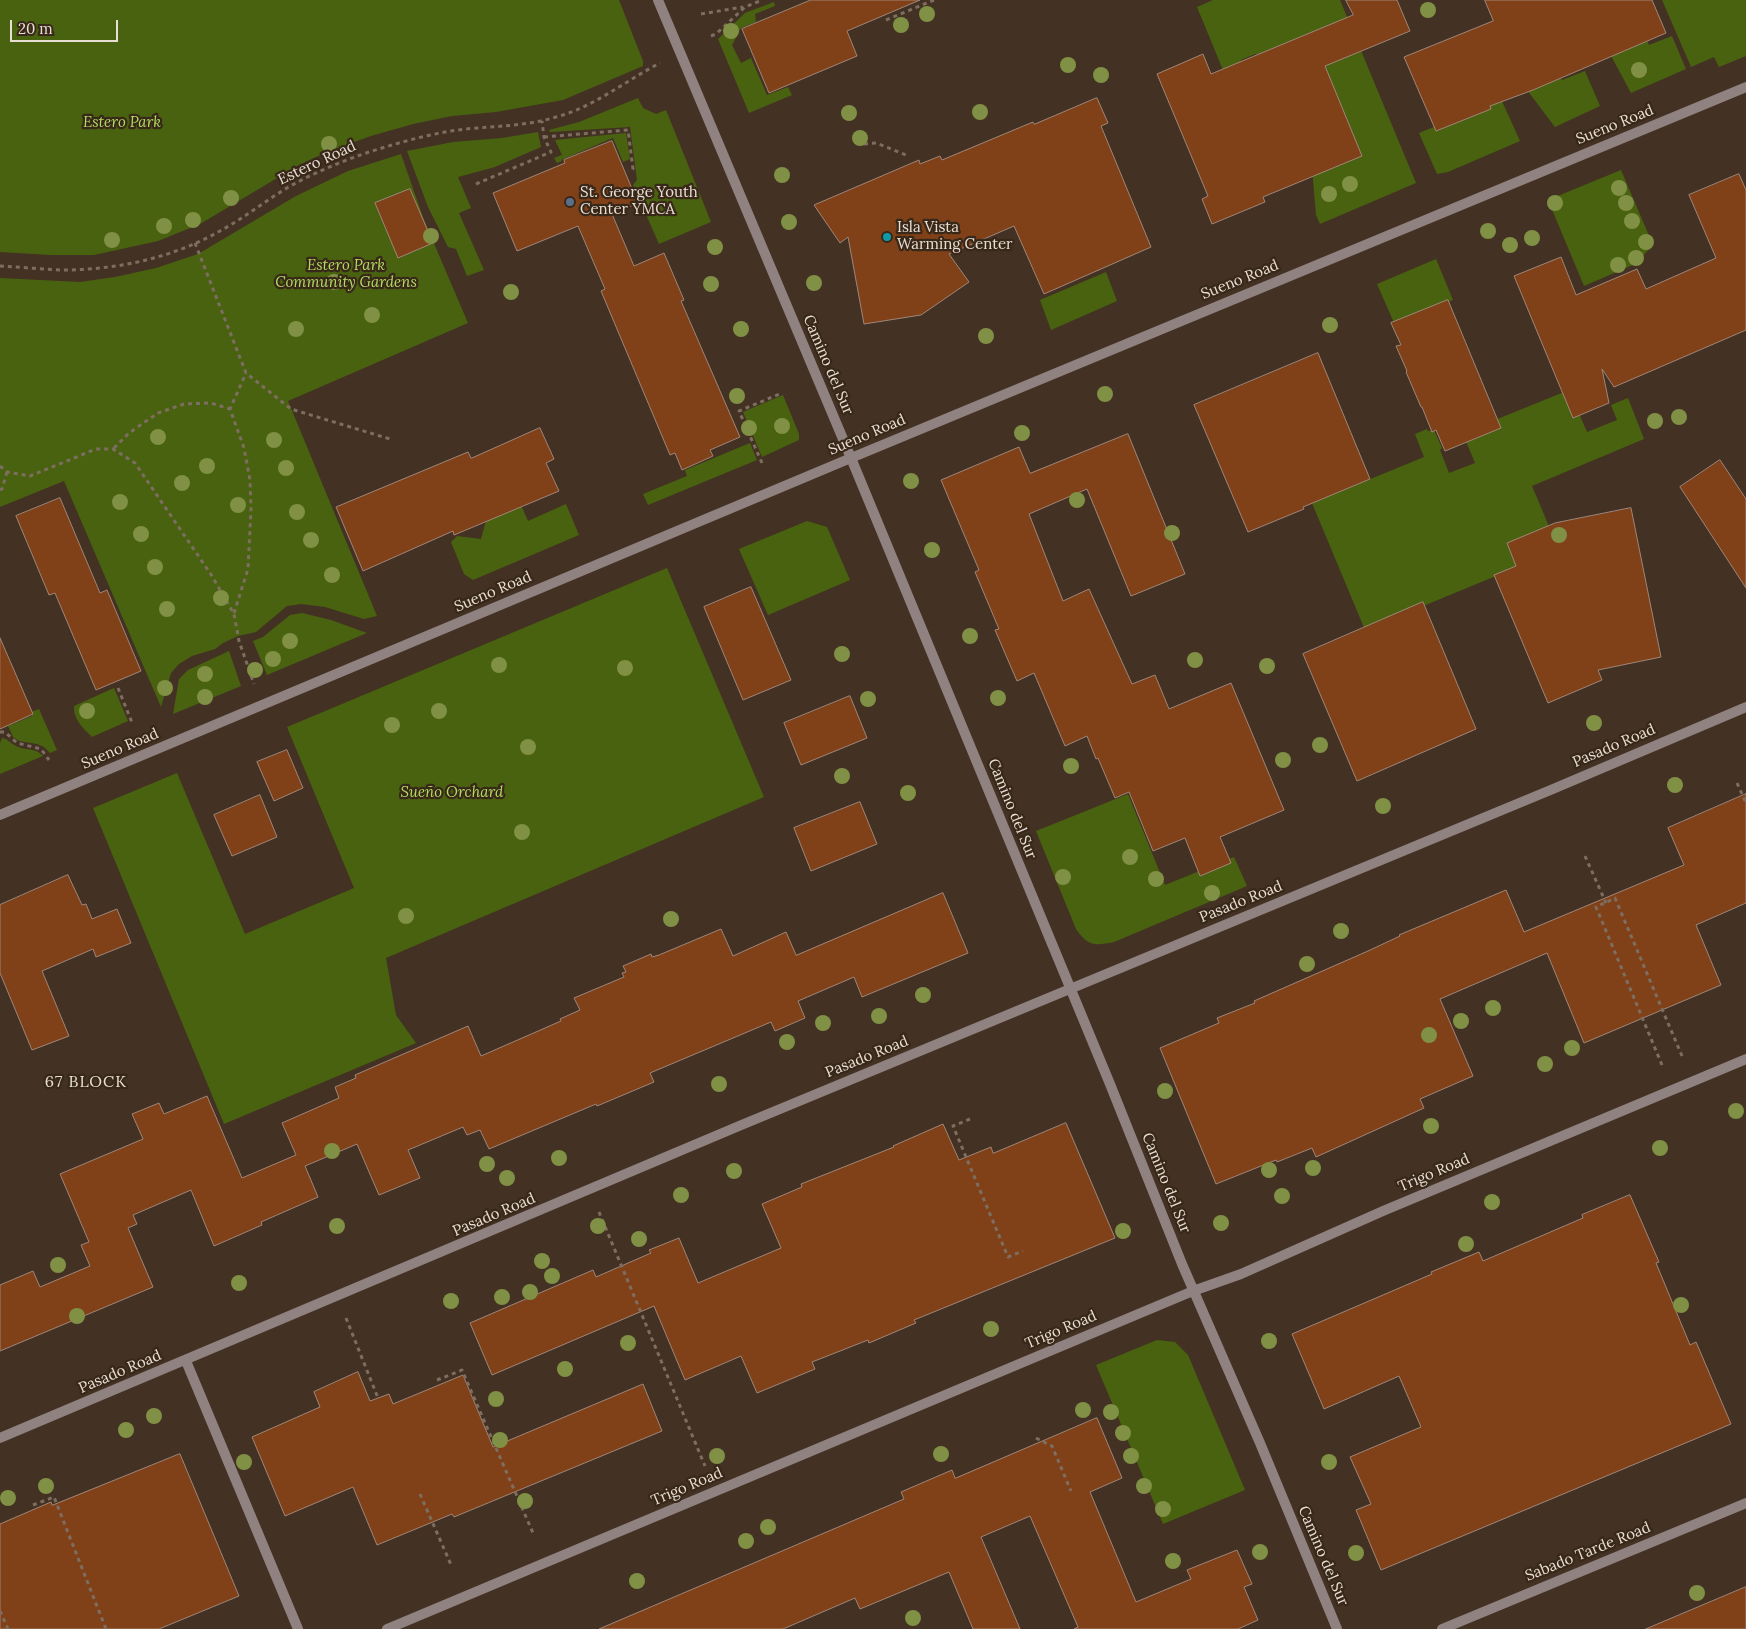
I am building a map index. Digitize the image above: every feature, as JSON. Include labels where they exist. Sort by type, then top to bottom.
[{"type":"street","name":"Camino del Sur","points":[[658,0],[851,458],[1193,1291],[1260,1443],[1337,1629]]},
{"type":"street","name":"Sueno Road","points":[[0,816],[851,458],[1746,86]]},
{"type":"street","name":"Pasado Road","points":[[0,1438],[1746,707]]},
{"type":"street","name":"Trigo Road","points":[[387,1629],[1193,1291],[1241,1274],[1383,1211],[1746,1059]]},
{"type":"street","points":[[186,1360],[298,1629]]},
{"type":"street","name":"Sabado Tarde Road","points":[[1442,1629],[1746,1503]]},
{"type":"path","points":[[702,14],[745,7],[762,0]]},
{"type":"path","points":[[886,20],[934,0]]},
{"type":"path","points":[[711,36],[716,34],[745,7]]},
{"type":"path","name":"Estero Road","points":[[0,266],[66,270],[106,268],[152,259],[195,243],[220,231],[288,187],[362,154],[406,140],[465,130],[542,121],[586,107],[646,70]]},
{"type":"path","points":[[476,184],[551,152],[544,136],[542,121]]},
{"type":"path","points":[[544,136],[628,130],[633,169],[629,171]]},
{"type":"path","points":[[864,144],[876,143],[906,155]]},
{"type":"path","points":[[195,243],[246,373],[291,409],[390,439]]},
{"type":"path","points":[[234,614],[248,569],[250,480],[244,448],[230,409],[246,373]]},
{"type":"path","points":[[762,463],[740,411],[782,393]]},
{"type":"path","points":[[114,449],[129,433],[158,413],[184,404],[211,403],[230,409]]},
{"type":"path","points":[[0,466],[7,472],[30,476],[96,449],[114,449],[134,463],[212,576],[234,614],[239,641],[262,705]]},
{"type":"path","points":[[0,490],[2,489],[7,472]]},
{"type":"path","points":[[118,688],[133,725]]},
{"type":"path","points":[[0,732],[5,732],[17,743],[41,749],[49,760]]},
{"type":"path","points":[[1737,783],[1746,803]]},
{"type":"path","points":[[1585,856],[1606,902]]},
{"type":"path","points":[[1662,1065],[1596,906],[1615,898],[1682,1056]]},
{"type":"path","points":[[970,1119],[953,1126],[1008,1257],[1023,1251]]},
{"type":"path","points":[[590,1190],[705,1466]]},
{"type":"path","points":[[338,1297],[378,1398]]},
{"type":"path","points":[[437,1380],[462,1370],[533,1533]]},
{"type":"path","points":[[1036,1438],[1052,1446],[1071,1491]]},
{"type":"path","points":[[420,1494],[452,1567]]},
{"type":"path","points":[[33,1505],[54,1497],[106,1629]]},
{"type":"path","points":[[0,1611],[8,1629]]},
{"type":"green space","name":"Estero Park","points":[[0,0],[619,0],[643,61],[643,66],[563,100],[496,112],[452,116],[413,124],[329,151],[299,165],[200,224],[158,241],[94,255],[0,252]]},
{"type":"green space","points":[[1213,0],[1340,0],[1416,183],[1320,224],[1316,215],[1312,168],[1271,57],[1255,54],[1241,60],[1237,71],[1249,133],[1197,7]]},
{"type":"green space","points":[[1662,0],[1746,0],[1746,56],[1719,67],[1714,57],[1691,67]]},
{"type":"green space","points":[[774,2],[775,6],[755,14],[756,22],[741,28],[732,45],[741,63],[751,58],[767,95],[788,87],[792,95],[749,113],[718,39],[745,13]]},
{"type":"green space","points":[[1672,36],[1686,69],[1631,93],[1609,52],[1646,37],[1649,45]]},
{"type":"green space","points":[[1585,71],[1600,106],[1555,127],[1527,90],[1560,77],[1562,80]]},
{"type":"green space","points":[[1496,88],[1520,141],[1448,172],[1437,174],[1419,133],[1484,107]]},
{"type":"green space","points":[[638,98],[643,108],[656,114],[666,110],[711,222],[659,244],[633,185],[637,180],[630,127],[550,132],[549,130],[579,122]]},
{"type":"green space","points":[[538,132],[541,147],[495,167],[458,177],[471,208],[459,213],[484,270],[467,276],[456,249],[448,247],[428,207],[407,151],[453,142],[502,138]]},
{"type":"green space","points":[[626,133],[630,159],[623,162],[613,138],[557,163],[554,158],[562,155],[555,140]]},
{"type":"green space","name":"Estero Park Community Gardens","points":[[401,154],[424,220],[468,323],[288,401],[377,616],[364,619],[325,607],[301,604],[287,606],[256,632],[238,636],[215,649],[192,656],[179,664],[171,673],[161,707],[64,481],[0,507],[0,278],[80,282],[156,268],[198,254],[296,196],[348,171]]},
{"type":"green space","points":[[1621,170],[1653,245],[1635,264],[1584,286],[1548,200]]},
{"type":"green space","points":[[1436,259],[1453,300],[1395,325],[1377,284]]},
{"type":"green space","points":[[1106,272],[1117,301],[1051,330],[1040,300]]},
{"type":"green space","points":[[1569,390],[1587,432],[1617,420],[1611,405],[1628,398],[1644,439],[1532,486],[1559,550],[1365,630],[1312,503],[1424,457],[1415,434],[1427,429],[1428,431],[1434,430],[1442,448],[1440,450],[1449,473],[1475,463],[1465,439],[1495,420]]},
{"type":"green space","points":[[783,395],[799,434],[799,440],[762,457],[743,412]]},
{"type":"green space","points":[[750,443],[757,460],[648,505],[643,494],[687,476],[685,470]]},
{"type":"green space","points":[[566,504],[579,535],[473,580],[464,574],[451,542],[457,536],[481,539],[486,521],[521,505],[528,521]]},
{"type":"green space","points":[[807,521],[827,527],[850,580],[768,615],[739,549]]},
{"type":"green space","name":"Sueño Orchard","points":[[667,568],[764,797],[386,958],[396,1015],[416,1043],[224,1124],[93,808],[177,773],[245,934],[354,888],[287,727]]},
{"type":"green space","points":[[302,613],[331,620],[367,633],[267,675],[253,641],[263,637],[290,615]]},
{"type":"green space","points":[[229,651],[241,686],[173,714],[179,679],[188,670]]},
{"type":"green space","points":[[114,688],[128,721],[92,737],[77,719],[74,706]]},
{"type":"green space","points":[[39,709],[57,750],[50,753],[44,747],[37,744],[19,741],[13,737],[8,726],[32,716],[31,712]]},
{"type":"green space","points":[[2,738],[19,747],[37,751],[43,756],[0,774],[0,743]]},
{"type":"green space","points":[[1128,794],[1165,885],[1234,857],[1247,886],[1114,942],[1096,944],[1084,939],[1076,929],[1036,831]]},
{"type":"green space","points":[[1157,1340],[1175,1342],[1188,1355],[1245,1490],[1163,1524],[1096,1365]]},
{"type":"building","points":[[811,0],[920,0],[847,31],[857,56],[769,93],[742,29]]},
{"type":"building","points":[[1346,0],[1397,0],[1410,31],[1325,66],[1362,156],[1263,197],[1265,202],[1212,224],[1202,199],[1208,196],[1157,74],[1203,54],[1211,74],[1353,15]]},
{"type":"building","points":[[1485,0],[1652,0],[1666,33],[1533,90],[1490,106],[1491,109],[1436,131],[1404,57],[1493,21]]},
{"type":"building","points":[[1097,98],[1108,123],[1101,126],[1151,247],[1044,294],[1014,226],[949,254],[969,282],[921,315],[864,324],[848,237],[840,243],[814,205],[919,160],[920,164],[940,156],[942,160]]},
{"type":"building","points":[[612,141],[638,203],[612,214],[634,266],[664,253],[684,300],[681,301],[740,437],[710,450],[713,456],[682,470],[675,453],[670,455],[601,291],[605,289],[578,226],[517,251],[493,193],[565,163],[564,160]]},
{"type":"building","points":[[1739,174],[1746,190],[1746,330],[1614,387],[1602,369],[1609,403],[1573,418],[1514,276],[1561,257],[1576,295],[1637,269],[1646,289],[1716,258],[1689,195]]},
{"type":"building","points":[[410,189],[433,243],[398,258],[375,203]]},
{"type":"building","points":[[1448,300],[1501,428],[1445,451],[1436,430],[1432,432],[1406,372],[1396,346],[1401,345],[1391,323]]},
{"type":"building","points":[[1318,353],[1370,479],[1248,532],[1194,405]]},
{"type":"building","points":[[540,428],[554,459],[546,463],[559,491],[454,535],[453,531],[363,571],[336,507],[468,452],[471,458]]},
{"type":"building","points":[[1128,434],[1185,574],[1131,596],[1087,489],[1029,514],[1063,601],[1089,589],[1132,684],[1155,675],[1169,709],[1231,683],[1284,810],[1220,837],[1231,863],[1200,876],[1185,838],[1153,851],[1129,792],[1115,798],[1087,736],[1065,746],[1034,673],[1017,681],[995,630],[999,629],[975,572],[979,570],[941,480],[1019,447],[1030,473]]},
{"type":"building","points":[[1720,460],[1746,499],[1746,588],[1680,487]]},
{"type":"building","points":[[60,498],[100,593],[107,590],[141,671],[96,690],[55,593],[49,595],[16,516]]},
{"type":"building","points":[[1631,508],[1661,657],[1598,670],[1602,680],[1548,703],[1494,575],[1516,566],[1507,543],[1555,523]]},
{"type":"building","points":[[751,587],[791,680],[743,700],[704,607]]},
{"type":"building","points":[[1423,602],[1476,729],[1357,781],[1303,654]]},
{"type":"building","points":[[0,638],[33,714],[0,729]]},
{"type":"building","points":[[850,696],[867,738],[801,765],[784,723]]},
{"type":"building","points":[[287,750],[303,788],[274,801],[257,762]]},
{"type":"building","points":[[1746,794],[1746,903],[1696,925],[1721,985],[1584,1043],[1547,953],[1440,999],[1473,1076],[1420,1099],[1424,1108],[1316,1157],[1312,1148],[1216,1184],[1160,1048],[1219,1023],[1217,1018],[1255,1003],[1254,1001],[1368,951],[1399,935],[1506,890],[1524,932],[1684,865],[1668,828]]},
{"type":"building","points":[[260,795],[277,837],[232,856],[214,815]]},
{"type":"building","points":[[860,802],[877,844],[811,871],[794,828]]},
{"type":"building","points":[[68,875],[82,905],[86,904],[92,919],[117,909],[131,943],[96,957],[93,949],[42,971],[69,1036],[32,1050],[0,973],[0,905]]},
{"type":"building","points":[[943,893],[968,953],[862,997],[854,977],[798,1001],[805,1018],[775,1031],[771,1022],[650,1073],[654,1082],[489,1149],[480,1130],[467,1135],[463,1127],[408,1150],[420,1178],[379,1195],[357,1144],[305,1166],[318,1197],[261,1222],[262,1225],[214,1246],[191,1190],[133,1215],[137,1224],[128,1228],[153,1287],[0,1351],[0,1285],[33,1271],[40,1287],[90,1266],[81,1245],[89,1242],[60,1174],[143,1139],[132,1114],[159,1103],[164,1114],[207,1096],[242,1178],[296,1155],[282,1123],[339,1098],[335,1087],[356,1078],[355,1075],[468,1026],[481,1056],[561,1021],[560,1019],[580,1010],[574,998],[624,977],[622,973],[626,972],[623,966],[651,954],[652,957],[659,955],[721,929],[733,956],[786,932],[796,955]]},
{"type":"building","points":[[1066,1123],[1115,1238],[914,1320],[916,1323],[869,1343],[868,1340],[812,1362],[815,1369],[757,1393],[741,1356],[685,1380],[654,1306],[492,1375],[470,1323],[593,1270],[596,1277],[651,1253],[649,1250],[679,1238],[698,1283],[781,1248],[762,1204],[802,1187],[801,1184],[894,1147],[943,1124],[959,1160],[991,1147],[993,1153]]},
{"type":"building","points":[[1630,1195],[1659,1262],[1656,1263],[1690,1345],[1696,1342],[1731,1424],[1381,1570],[1356,1510],[1371,1504],[1350,1457],[1421,1427],[1399,1376],[1324,1409],[1292,1334],[1479,1252],[1483,1261],[1583,1218],[1582,1215]]},
{"type":"building","points":[[358,1372],[370,1401],[389,1394],[393,1404],[463,1375],[493,1447],[643,1384],[662,1431],[454,1517],[452,1514],[377,1545],[353,1487],[285,1516],[252,1437],[320,1407],[314,1392]]},
{"type":"building","points":[[1097,1418],[1122,1478],[1090,1492],[1136,1602],[1191,1579],[1187,1570],[1237,1550],[1252,1584],[1244,1587],[1258,1620],[1238,1629],[1074,1629],[1078,1627],[1030,1516],[981,1537],[1020,1629],[973,1629],[949,1572],[860,1609],[855,1598],[783,1629],[599,1629],[904,1499],[901,1492],[952,1470],[955,1478]]},
{"type":"building","points":[[180,1454],[239,1596],[159,1629],[0,1629],[0,1524],[51,1502],[52,1505]]},
{"type":"building","points":[[1746,1587],[1746,1629],[1646,1629]]},
{"type":"place","name":"St. George Youth Center YMCA","points":[[570,202]]},
{"type":"place","name":"Isla Vista Warming Center","points":[[887,237]]},
{"type":"district","name":"67 BLOCK","points":[[86,1082]]}]
